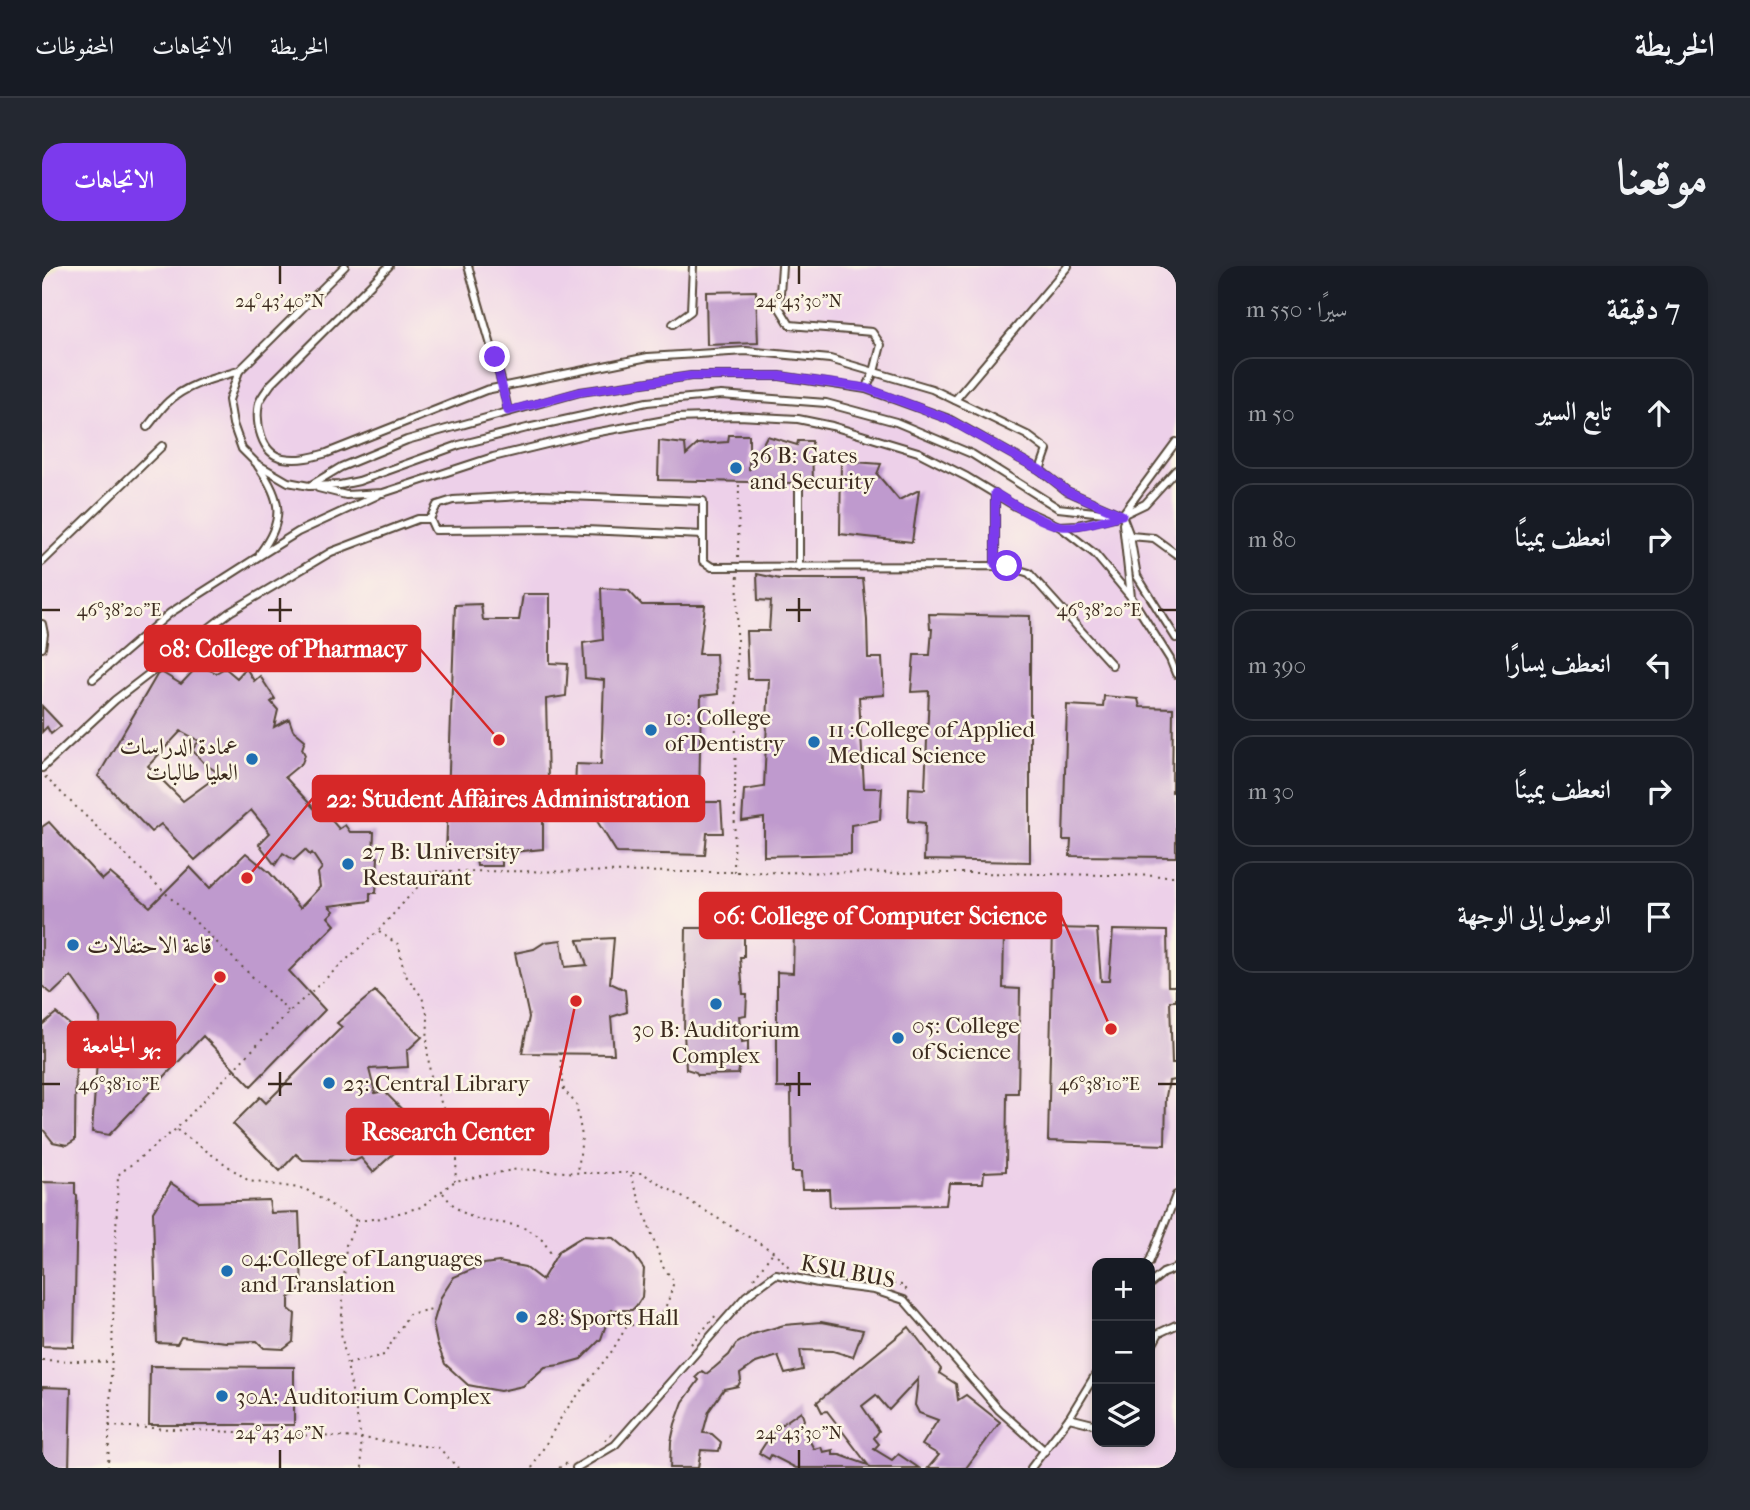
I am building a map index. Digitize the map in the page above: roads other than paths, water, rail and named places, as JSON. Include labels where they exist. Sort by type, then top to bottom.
[{"type":"lane","points":[[258,557],[275,533],[279,515],[271,483],[242,449],[233,424],[229,400],[239,371],[345,266]]},
{"type":"lane","points":[[389,266],[271,384],[260,401],[258,424],[266,447],[281,458],[307,459],[486,390],[648,357],[746,351],[830,359],[932,389],[1027,435],[1047,450],[1040,470]]},
{"type":"lane","points":[[468,266],[508,411]]},
{"type":"lane","points":[[673,324],[691,312],[692,266]]},
{"type":"lane","points":[[782,266],[779,306],[790,325],[872,332],[881,345],[874,372],[866,388]]},
{"type":"lane","points":[[955,400],[1068,266]]},
{"type":"lane","points":[[147,427],[168,402],[184,391],[209,379],[239,371]]},
{"type":"lane","points":[[309,486],[341,467],[407,440],[580,392],[691,376],[780,376],[866,388],[948,419],[1040,470],[1067,491],[1122,515],[1130,536],[1137,576],[1176,638]]},
{"type":"lane","points":[[309,486],[359,481],[459,445],[527,428],[648,402],[721,395],[826,403],[897,422],[972,454],[1058,509],[1122,515]]},
{"type":"lane","points":[[93,679],[170,613],[298,532],[383,493],[493,457],[588,434],[676,418],[739,416],[798,419],[857,433],[918,452],[1015,506],[1059,526],[1095,554],[1131,597],[1170,659],[1176,674]]},
{"type":"lane","points":[[1131,597],[1122,515],[1176,442]]},
{"type":"lane","points":[[42,562],[162,446]]},
{"type":"lane","points":[[257,464],[288,482],[346,495],[383,493]]},
{"type":"lane","points":[[1059,526],[1078,525],[1122,515],[1145,504],[1176,470]]},
{"type":"lane","points":[[799,483],[799,568]]},
{"type":"lane","points":[[995,493],[995,564]]},
{"type":"lane","points":[[430,519],[437,505],[466,499],[539,495],[703,501],[703,561],[712,567],[995,564],[1030,573],[1112,665]]},
{"type":"lane","points":[[42,768],[115,700],[230,612],[331,552],[418,519],[430,519]]},
{"type":"lane","points":[[430,519],[435,530],[561,529],[703,535]]},
{"type":"lane","points":[[1130,536],[1154,538],[1176,554]]},
{"type":"lane","points":[[42,624],[42,648]]},
{"type":"lane","points":[[1151,1258],[1175,1206],[1176,1195]]},
{"type":"lane","points":[[1155,1280],[1176,1268]]},
{"type":"lane","name":"KSU BUS","points":[[576,1468],[615,1445],[746,1297],[776,1274],[818,1283],[874,1290],[904,1300],[999,1410],[1045,1451]]},
{"type":"lane","points":[[1155,1340],[1159,1333],[1176,1325]]},
{"type":"lane","points":[[1031,1468],[1069,1419],[1092,1380]]},
{"type":"lane","points":[[1069,1419],[1092,1424]]},
{"type":"place","name":"36 B: Gates and Security","points":[[736,468]]},
{"type":"place","name":"10: College of Dentistry","points":[[651,730]]},
{"type":"place","name":"08: College of Pharmacy","points":[[499,740]]},
{"type":"place","name":"11 :College of Applied Medical Science","points":[[814,742]]},
{"type":"place","name":"عمادة الدراسات العليا طالبات","points":[[252,759]]},
{"type":"place","name":"27 B: University Restaurant","points":[[348,864]]},
{"type":"place","name":"22: Student Affaires Administration","points":[[247,878]]},
{"type":"place","name":"قاعة الاحتفالات","points":[[73,945]]},
{"type":"place","name":"بهو الجامعة","points":[[220,977]]},
{"type":"place","name":"Research Center","points":[[576,1001]]},
{"type":"place","name":"30 B: Auditorium Complex","points":[[716,1004]]},
{"type":"place","name":"06: College of Computer Science","points":[[1111,1029]]},
{"type":"place","name":"05: College of Science","points":[[898,1038]]},
{"type":"place","name":"23: Central Library","points":[[329,1083]]},
{"type":"place","name":"04:College of Languages and Translation","points":[[227,1271]]},
{"type":"place","name":"28: Sports Hall","points":[[522,1317]]},
{"type":"place","name":"30A: Auditorium Complex","points":[[222,1396]]}]
